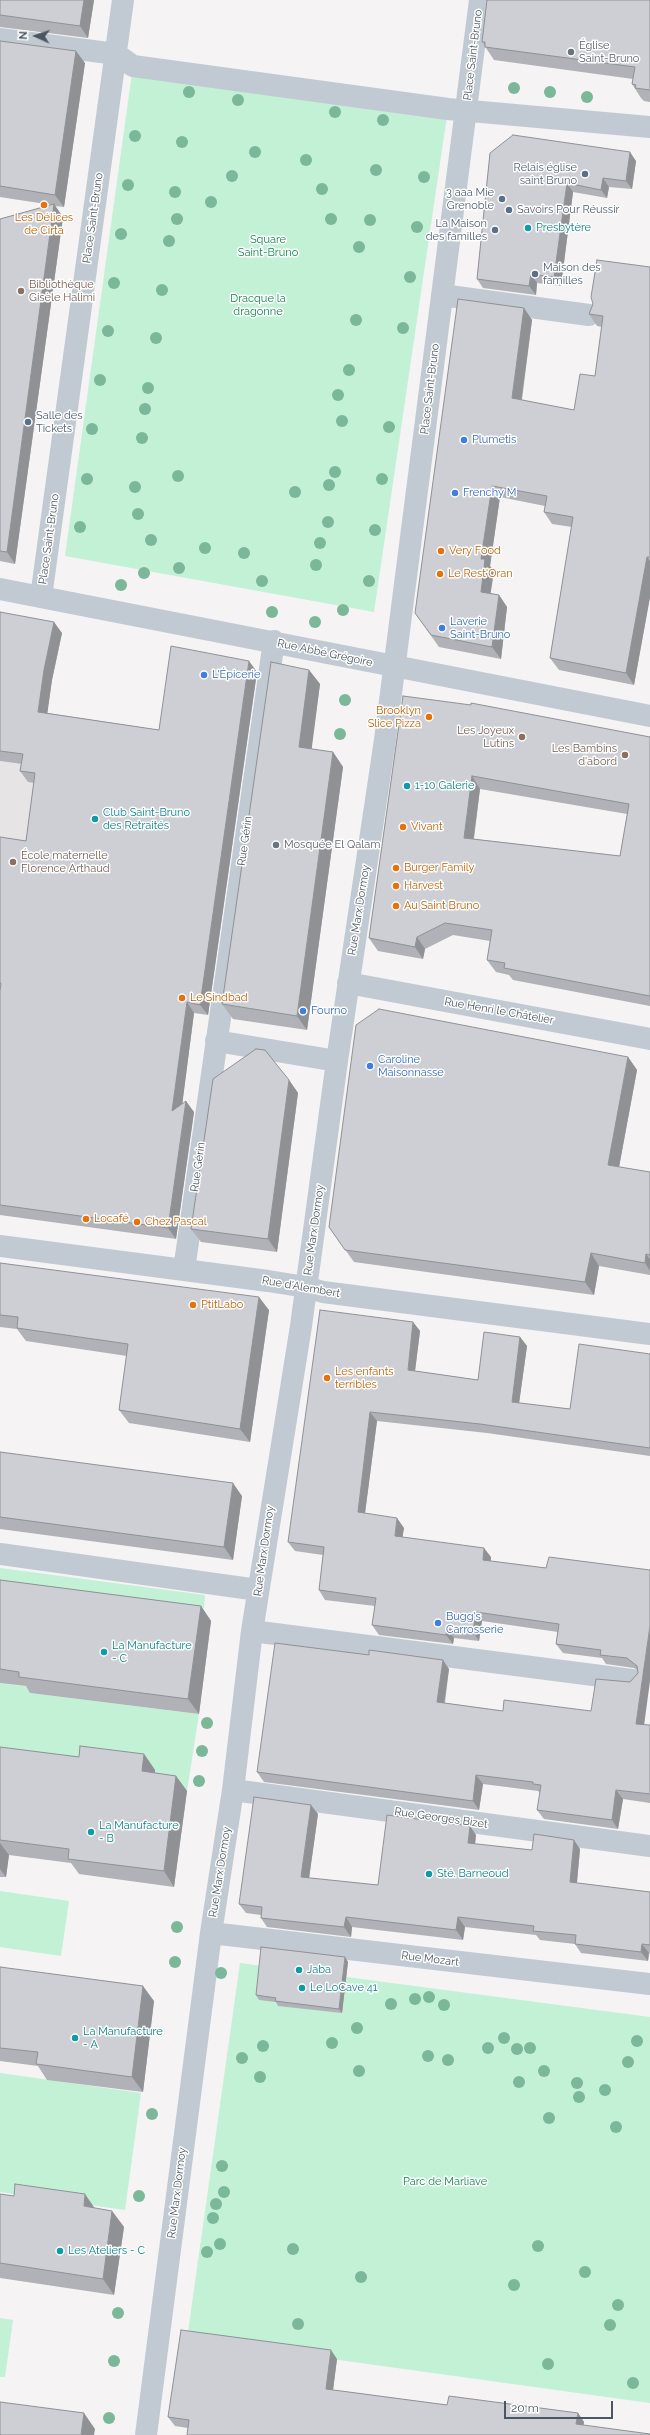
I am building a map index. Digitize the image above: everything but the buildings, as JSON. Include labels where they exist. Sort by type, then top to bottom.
[{"type":"street","name":"Place Saint-Bruno","points":[[41,597],[123,0]]},
{"type":"street","name":"Place Saint-Bruno","points":[[394,668],[480,0]]},
{"type":"street","points":[[0,39],[116,54]]},
{"type":"street","name":"Place Saint-Bruno","points":[[116,54],[133,66],[466,111],[650,127]]},
{"type":"street","points":[[442,295],[589,316]]},
{"type":"street","name":"Rue Abbé Grégoire","points":[[0,589],[274,641],[394,668],[435,674],[650,716]]},
{"type":"street","name":"Rue Gérin","points":[[184,1270],[274,641]]},
{"type":"street","name":"Rue Marx Dormoy","points":[[146,2435],[211,1933],[233,1790],[252,1631],[306,1287],[348,983],[384,748],[394,668]]},
{"type":"street","name":"Rue Henri le Châtelier","points":[[348,983],[650,1039]]},
{"type":"street","points":[[216,1041],[337,1061]]},
{"type":"street","name":"Rue d'Alembert","points":[[0,1246],[306,1287],[324,1292],[650,1334]]},
{"type":"street","points":[[0,1554],[258,1590]]},
{"type":"street","points":[[252,1631],[632,1680]]},
{"type":"street","name":"Rue Georges Bizet","points":[[233,1790],[650,1846]]},
{"type":"street","name":"Rue Mozart","points":[[211,1933],[650,1984]]},
{"type":"shaded area","name":"École maternelle Florence Arthaud","points":[[0,761],[40,766],[28,851],[0,957]]},
{"type":"green space","name":"Square Saint-Bruno","points":[[133,66],[448,109],[374,612],[65,556]]},
{"type":"green space","points":[[0,1568],[205,1595],[204,1608],[0,1581]]},
{"type":"green space","points":[[0,1683],[30,1687],[30,1693],[199,1714],[187,1791],[153,1787],[155,1770],[0,1761]]},
{"type":"green space","points":[[0,1891],[69,1901],[61,1956],[0,1947]]},
{"type":"green space","name":"Parc de Marliave","points":[[240,1963],[650,2017],[650,2403],[187,2339]]},
{"type":"green space","points":[[0,2073],[141,2093],[125,2210],[0,2192]]},
{"type":"green space","points":[[0,2318],[13,2320],[5,2377],[0,2377]]},
{"type":"place","name":"Église Saint-Bruno","points":[[571,52]]},
{"type":"place","name":"Relais église saint Bruno","points":[[585,174]]},
{"type":"place","name":"3 aaa Mie Grenoble","points":[[502,199]]},
{"type":"place","name":"Les Délices de Cirta","points":[[44,205]]},
{"type":"place","name":"Savoirs Pour Réussir","points":[[509,210]]},
{"type":"place","name":"Presbytère","points":[[528,228]]},
{"type":"place","name":"La Maison des familles","points":[[495,230]]},
{"type":"place","name":"Maison des familles","points":[[535,274]]},
{"type":"place","name":"Bibliothèque Gisèle Halimi","points":[[21,291]]},
{"type":"place","name":"Salle des Tickets","points":[[28,422]]},
{"type":"place","name":"Plumetis","points":[[464,440]]},
{"type":"place","name":"Frenchy M","points":[[455,493]]},
{"type":"place","name":"Very Food","points":[[441,551]]},
{"type":"place","name":"Le Rest'Oran","points":[[440,574]]},
{"type":"place","name":"Laverie Saint-Bruno","points":[[442,628]]},
{"type":"place","name":"L'Épicerie","points":[[204,675]]},
{"type":"place","name":"Brooklyn Slice Pizza","points":[[429,717]]},
{"type":"place","name":"Les Joyeux Lutins","points":[[522,737]]},
{"type":"place","name":"Les Bambins d'abord","points":[[625,755]]},
{"type":"place","name":"1-10 Galerie","points":[[407,786]]},
{"type":"place","name":"Club Saint-Bruno des Retraités","points":[[95,819]]},
{"type":"place","name":"Vivant","points":[[403,827]]},
{"type":"place","name":"Mosquée El Qalam","points":[[276,845]]},
{"type":"place","name":"École maternelle Florence Arthaud","points":[[13,862]]},
{"type":"place","name":"Burger Family","points":[[396,868]]},
{"type":"place","name":"Harvest","points":[[396,886]]},
{"type":"place","name":"Au Saint Bruno","points":[[396,906]]},
{"type":"place","name":"Le Sindbad","points":[[182,998]]},
{"type":"place","name":"Fourno","points":[[303,1011]]},
{"type":"place","name":"Caroline Maisonnasse","points":[[370,1066]]},
{"type":"place","name":"Locafé","points":[[86,1219]]},
{"type":"place","name":"Chez Pascal","points":[[137,1222]]},
{"type":"place","name":"PtitLabo","points":[[193,1305]]},
{"type":"place","name":"Les enfants terribles","points":[[327,1378]]},
{"type":"place","name":"Bugg's Carrosserie","points":[[438,1623]]},
{"type":"place","name":"La Manufacture - C","points":[[104,1652]]},
{"type":"place","name":"La Manufacture - B","points":[[91,1832]]},
{"type":"place","name":"Sté. Barneoud","points":[[429,1874]]},
{"type":"place","name":"Jaba","points":[[299,1970]]},
{"type":"place","name":"Le LoCave 41","points":[[302,1988]]},
{"type":"place","name":"La Manufacture - A","points":[[75,2038]]},
{"type":"place","name":"Les Ateliers - C","points":[[60,2251]]},
{"type":"park label","name":"Dracque la dragonne","points":[[258,305]]}]
